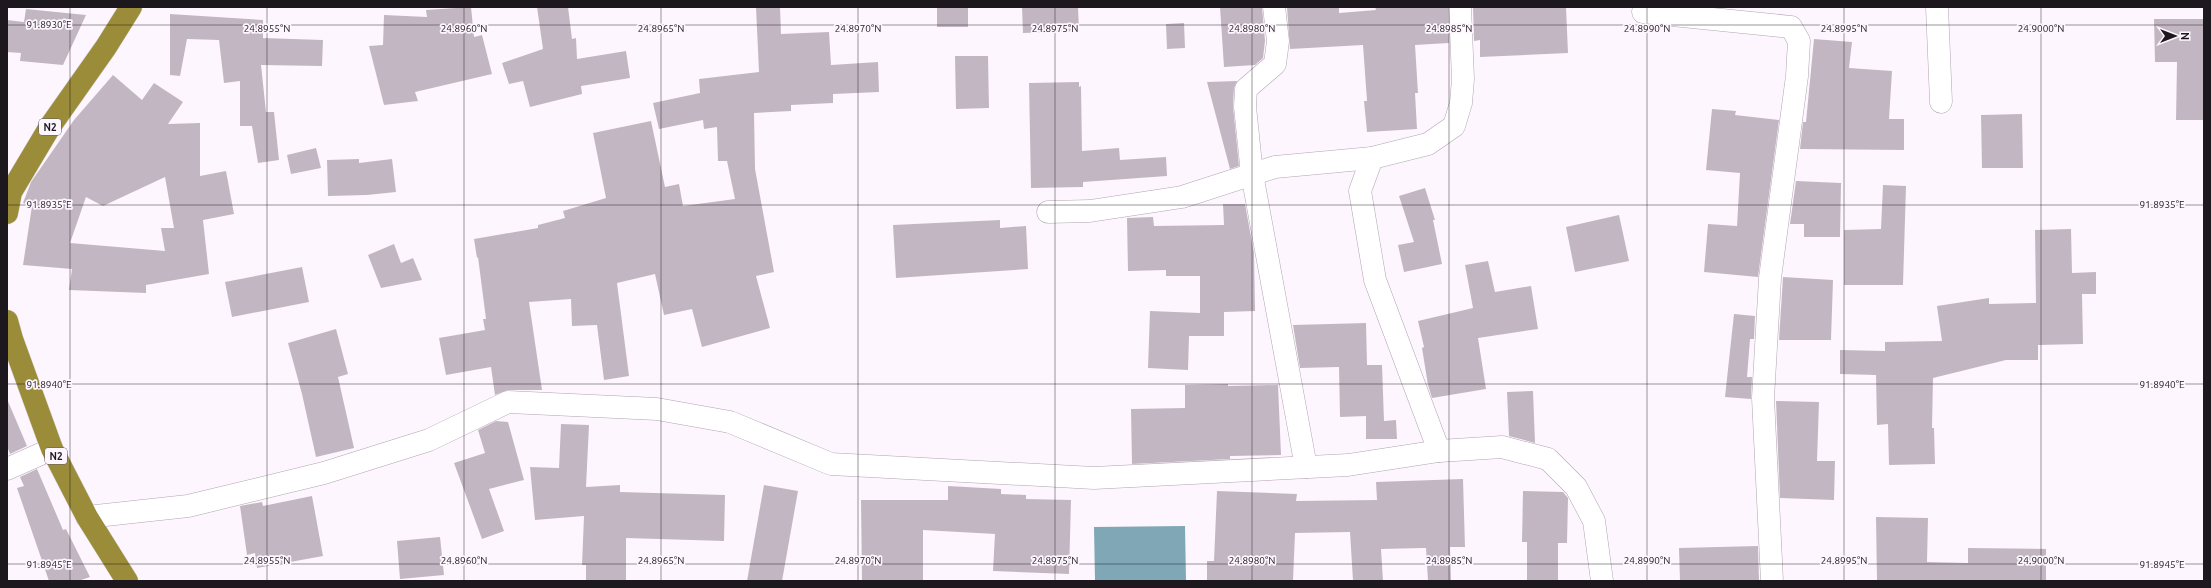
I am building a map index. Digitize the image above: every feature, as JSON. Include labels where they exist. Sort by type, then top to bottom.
[{"type":"highway","name":"N2","points":[[7,213],[11,192],[51,125],[106,47],[131,7]]},
{"type":"highway","name":"N2","points":[[7,321],[12,339],[52,449],[87,517],[127,581]]},
{"type":"street","points":[[1274,7],[1278,41],[1275,64],[1246,89],[1245,108],[1252,174],[1306,467]]},
{"type":"street","points":[[1048,212],[1090,211],[1182,197],[1275,167],[1372,158],[1428,144],[1454,126],[1461,103],[1463,79],[1460,7]]},
{"type":"street","points":[[1937,7],[1941,102]]},
{"type":"street","points":[[1643,12],[1791,27],[1799,41],[1797,76],[1770,278],[1763,398],[1772,581]]},
{"type":"street","points":[[1372,158],[1360,191],[1375,280],[1439,451]]},
{"type":"street","points":[[87,517],[188,506],[324,473],[429,440],[508,402],[657,409],[730,422],[831,464],[1094,478],[1348,465],[1439,451],[1502,447],[1548,459],[1576,487],[1594,521],[1602,581]]},
{"type":"street","points":[[7,469],[52,449]]},
{"type":"water","points":[[1185,526],[1186,581],[1095,581],[1094,527]]},
{"type":"building","points":[[471,7],[474,37],[482,35],[492,74],[415,92],[418,101],[384,105],[369,46],[383,45],[384,15],[427,17],[426,10]]},
{"type":"building","points":[[537,7],[568,7],[572,39],[576,38],[577,59],[626,51],[630,78],[581,86],[582,94],[530,107],[523,81],[509,84],[502,63],[543,49]]},
{"type":"building","points":[[756,7],[780,7],[781,34],[829,32],[831,65],[878,62],[879,92],[833,94],[833,103],[791,105],[791,111],[754,113],[755,169],[774,272],[756,276],[770,328],[702,347],[692,309],[664,315],[655,274],[617,283],[629,376],[604,380],[597,325],[572,326],[571,299],[529,302],[542,390],[508,390],[495,395],[491,367],[446,375],[439,338],[485,330],[483,319],[486,319],[478,257],[477,258],[474,239],[538,228],[538,225],[565,218],[563,211],[606,198],[593,133],[651,121],[665,187],[679,184],[683,206],[735,199],[727,161],[718,161],[717,127],[704,129],[703,120],[659,129],[653,103],[700,93],[699,79],[759,72]]},
{"type":"building","points":[[937,7],[968,7],[968,27],[937,27]]},
{"type":"building","points":[[1022,7],[1078,7],[1079,31],[1023,33]]},
{"type":"building","points":[[1220,7],[1262,7],[1265,41],[1263,58],[1255,65],[1224,67]]},
{"type":"building","points":[[1287,7],[1339,7],[1339,13],[1376,10],[1375,7],[1448,7],[1449,43],[1415,45],[1418,93],[1415,93],[1417,129],[1367,132],[1364,101],[1367,101],[1363,45],[1290,49]]},
{"type":"building","points":[[1473,7],[1566,7],[1568,53],[1480,57],[1480,40],[1474,41]]},
{"type":"building","points":[[26,9],[86,15],[63,65],[20,61],[21,53],[7,52],[7,20],[24,22]]},
{"type":"building","points":[[170,14],[263,20],[263,38],[323,40],[322,66],[261,65],[266,112],[274,112],[279,160],[258,163],[252,126],[240,126],[240,81],[224,83],[219,40],[187,39],[180,76],[170,75]]},
{"type":"building","points":[[2154,19],[2204,19],[2204,120],[2176,120],[2177,62],[2155,62]]},
{"type":"building","points":[[1184,23],[1185,48],[1167,49],[1166,24]]},
{"type":"building","points":[[1814,39],[1852,42],[1849,68],[1892,71],[1889,119],[1904,119],[1904,150],[1800,149],[1803,122],[1806,122]]},
{"type":"building","points":[[955,56],[988,56],[989,108],[956,109]]},
{"type":"building","points":[[113,75],[142,100],[154,83],[183,102],[168,124],[200,123],[200,176],[226,171],[234,214],[203,220],[209,274],[146,285],[146,293],[69,290],[72,269],[23,265],[32,206],[23,203],[31,182],[74,120]],"holes":[[[165,177],[174,228],[161,228],[165,251],[70,243],[86,197],[103,206]]]},
{"type":"building","points":[[1237,81],[1234,88],[1233,106],[1239,166],[1230,169],[1207,82]]},
{"type":"building","points":[[1079,82],[1079,87],[1081,86],[1082,151],[1119,148],[1120,160],[1166,157],[1167,176],[1083,182],[1083,187],[1031,188],[1029,83]]},
{"type":"building","points":[[1712,109],[1736,111],[1735,115],[1779,120],[1758,277],[1704,272],[1708,224],[1737,226],[1740,173],[1706,170]]},
{"type":"building","points":[[2022,114],[2023,168],[1982,168],[1981,115]]},
{"type":"building","points":[[316,148],[321,168],[291,174],[287,155]]},
{"type":"building","points":[[359,159],[359,163],[392,159],[396,192],[367,195],[328,196],[327,160]]},
{"type":"building","points":[[1796,181],[1841,183],[1840,237],[1804,237],[1804,224],[1790,224]]},
{"type":"building","points":[[1883,185],[1906,186],[1903,285],[1844,285],[1844,230],[1881,229]]},
{"type":"building","points":[[1425,188],[1435,220],[1433,220],[1442,264],[1404,272],[1398,245],[1414,242],[1399,196]]},
{"type":"building","points":[[1223,204],[1245,204],[1254,253],[1255,311],[1224,312],[1224,336],[1189,336],[1188,370],[1148,368],[1150,311],[1200,313],[1200,276],[1166,276],[1166,270],[1128,271],[1127,218],[1153,217],[1154,226],[1224,225]]},
{"type":"building","points":[[1619,215],[1629,261],[1575,272],[1566,227]]},
{"type":"building","points":[[1000,220],[1000,228],[1026,226],[1028,269],[896,278],[893,225]]},
{"type":"building","points":[[2071,229],[2072,273],[2096,272],[2096,294],[2082,294],[2083,344],[2038,345],[2038,360],[2006,360],[1933,378],[1932,428],[1934,428],[1935,464],[1889,465],[1888,424],[1877,425],[1876,375],[1840,374],[1840,350],[1885,351],[1885,342],[1942,341],[1937,306],[1989,298],[1989,304],[2036,303],[2035,230]]},
{"type":"building","points":[[394,244],[401,263],[413,258],[422,280],[381,288],[368,255]]},
{"type":"building","points":[[1488,261],[1495,292],[1531,286],[1538,329],[1478,338],[1486,389],[1432,398],[1428,385],[1422,348],[1424,347],[1418,321],[1473,308],[1465,265]]},
{"type":"building","points":[[302,267],[309,302],[232,317],[225,282]]},
{"type":"building","points":[[1783,277],[1833,280],[1831,340],[1779,340]]},
{"type":"building","points":[[1734,314],[1755,316],[1754,339],[1750,339],[1747,377],[1752,377],[1751,399],[1725,397]]},
{"type":"building","points":[[1366,323],[1367,365],[1382,365],[1384,421],[1396,420],[1397,439],[1366,439],[1366,416],[1340,417],[1339,367],[1300,368],[1293,325]]},
{"type":"building","points":[[336,329],[348,374],[338,377],[354,448],[316,457],[302,394],[288,343]]},
{"type":"building","points":[[1228,384],[1228,386],[1278,385],[1281,455],[1230,456],[1230,459],[1132,464],[1131,409],[1185,408],[1185,385]]},
{"type":"building","points":[[1533,391],[1535,443],[1509,436],[1507,392]]},
{"type":"building","points":[[7,399],[27,446],[10,454],[7,446]]},
{"type":"building","points":[[1776,401],[1819,402],[1817,461],[1835,461],[1834,500],[1780,498]]},
{"type":"building","points":[[496,421],[508,422],[524,480],[489,489],[504,531],[482,539],[454,463],[485,453],[478,430]]},
{"type":"building","points":[[561,424],[589,425],[586,487],[620,485],[620,492],[725,495],[724,541],[626,538],[626,581],[586,581],[586,565],[582,565],[584,516],[535,520],[530,467],[559,468]]},
{"type":"building","points":[[37,469],[63,530],[66,529],[90,577],[78,581],[49,581],[17,488],[24,486],[20,477]]},
{"type":"building","points":[[1463,479],[1465,547],[1450,547],[1451,581],[1428,581],[1426,548],[1423,548],[1381,549],[1383,581],[1353,581],[1350,532],[1295,533],[1293,581],[1207,581],[1207,561],[1214,561],[1217,491],[1297,494],[1296,501],[1377,500],[1376,482]]},
{"type":"building","points":[[764,485],[798,491],[782,581],[747,581]]},
{"type":"building","points":[[948,486],[1001,489],[1001,494],[1026,495],[1026,499],[1071,500],[1069,574],[993,571],[995,534],[923,530],[923,580],[862,580],[861,500],[948,500]]},
{"type":"building","points":[[1523,491],[1563,492],[1568,498],[1567,543],[1558,543],[1558,581],[1527,581],[1527,542],[1522,542]]},
{"type":"building","points":[[312,496],[323,556],[257,568],[255,553],[247,555],[240,506],[262,502],[263,506]]},
{"type":"building","points":[[1876,517],[1928,518],[1927,562],[1968,563],[1968,548],[2046,549],[2046,581],[1877,581]]},
{"type":"building","points":[[440,537],[444,575],[400,579],[397,541]]},
{"type":"building","points":[[1758,546],[1759,581],[1680,581],[1679,548]]}]
